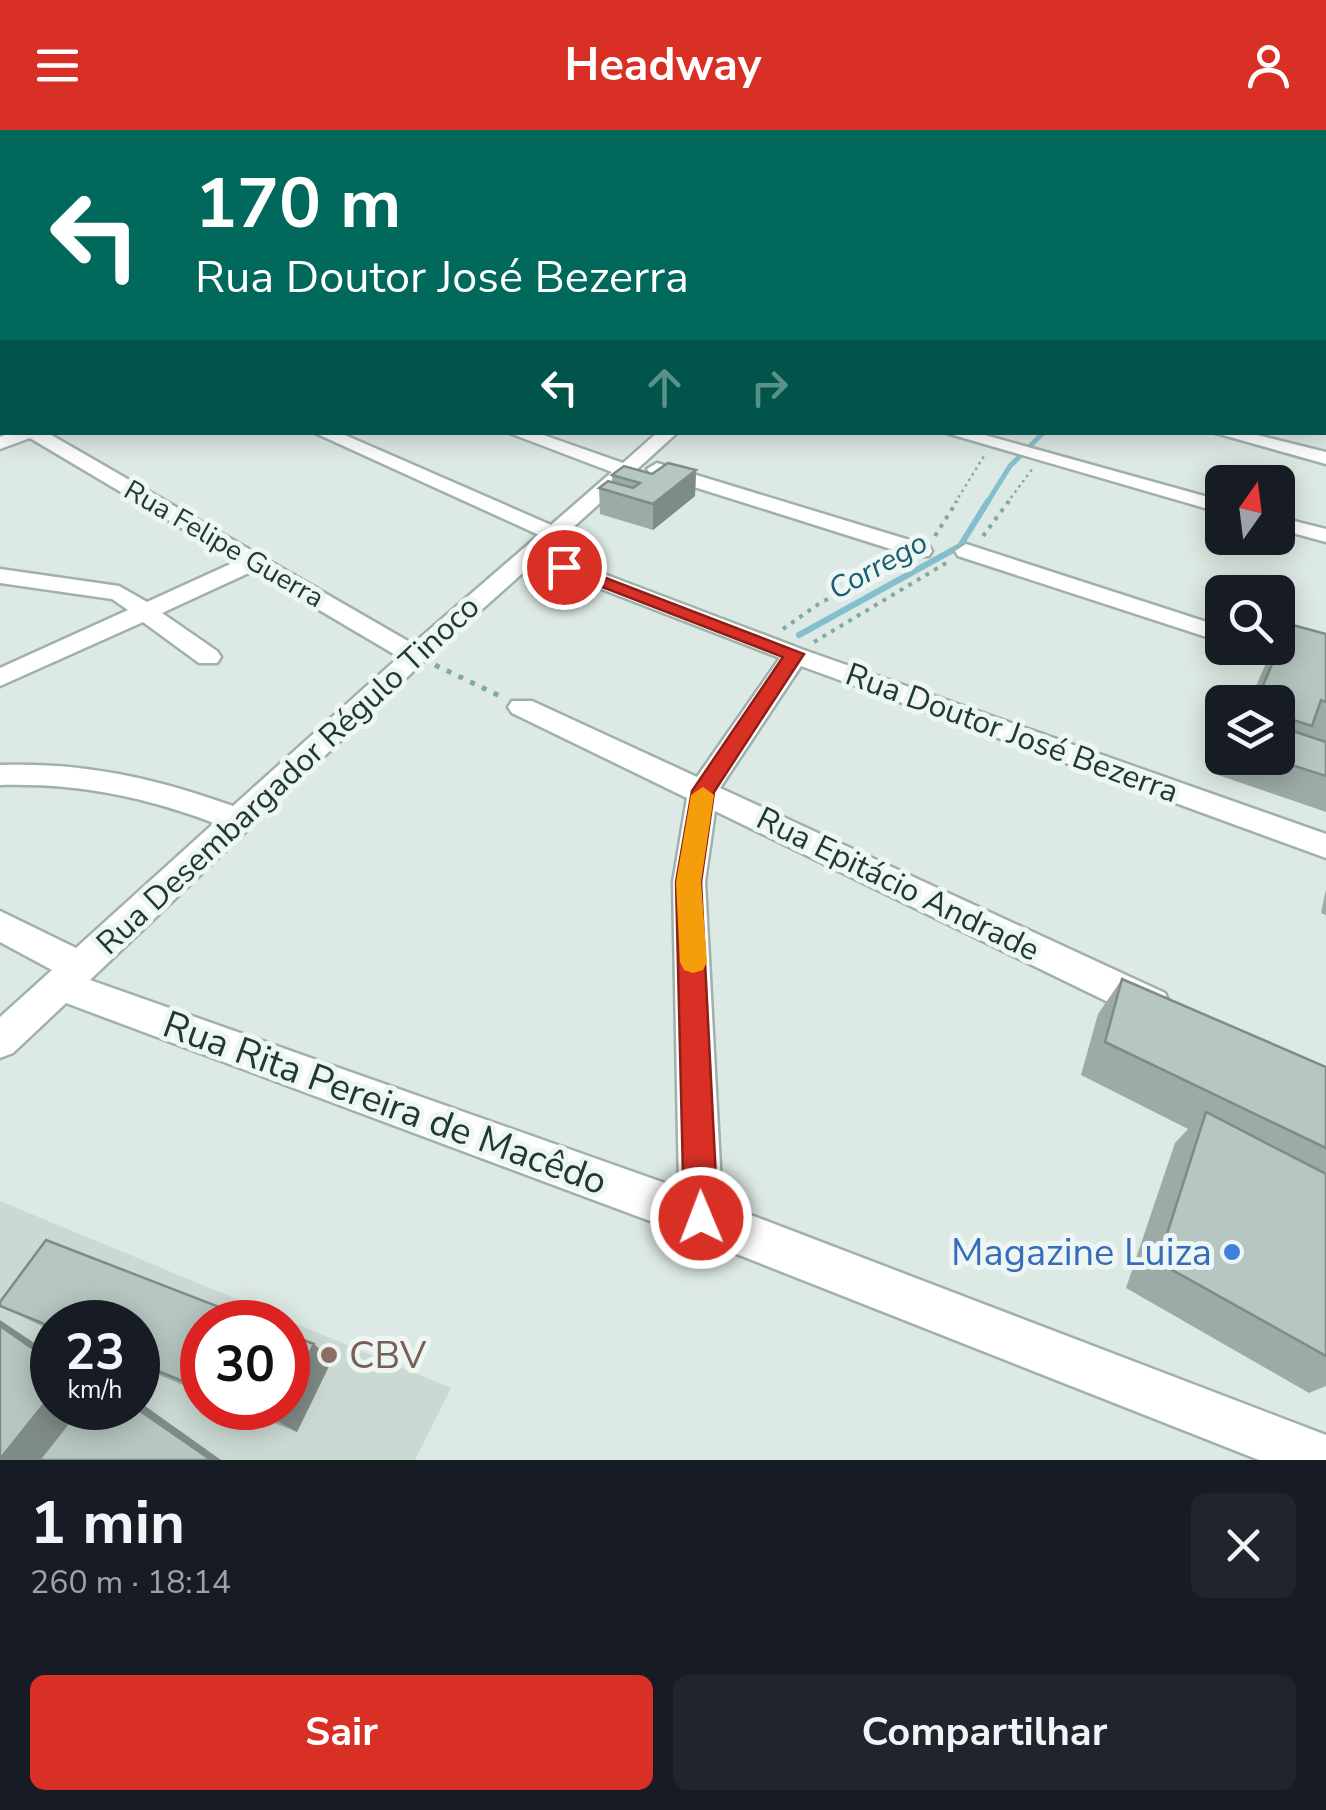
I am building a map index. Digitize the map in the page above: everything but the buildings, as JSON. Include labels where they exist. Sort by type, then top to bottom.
[{"type":"street","name":"Rua Felipe Guerra","points":[[36,435],[415,656]]},
{"type":"street","points":[[329,435],[554,534]]},
{"type":"street","points":[[526,435],[921,552]]},
{"type":"street","name":"Rua Desembargador Régulo Tinoco","points":[[0,1040],[415,656],[666,435]]},
{"type":"street","points":[[963,435],[1205,502]]},
{"type":"street","points":[[1233,435],[1326,458]]},
{"type":"street","points":[[1295,527],[1326,536]]},
{"type":"street","points":[[966,551],[1205,629]]},
{"type":"street","name":"Rua Doutor José Bezerra","points":[[531,554],[1326,846]]},
{"type":"street","points":[[0,678],[255,562]]},
{"type":"street","points":[[0,576],[120,594],[148,610],[208,656]]},
{"type":"street","points":[[701,1218],[689,882],[703,791],[795,654]]},
{"type":"street","points":[[1295,659],[1326,669]]},
{"type":"street","name":"Rua Epitácio Andrade","points":[[522,707],[1184,1020]]},
{"type":"street","points":[[0,775],[52,772],[111,778],[238,820]]},
{"type":"street","name":"Rua Rita Pereira de Macêdo","points":[[0,925],[70,976],[1325,1460]]},
{"type":"path","points":[[795,654],[966,551],[985,534],[1040,457]]},
{"type":"path","points":[[415,656],[522,707]]},
{"type":"shaded area","name":"CBV","points":[[0,1201],[239,1300],[180,1300],[180,1430],[310,1430],[310,1330],[451,1388],[415,1460],[0,1460]]},
{"type":"waterway","name":"Corrego","points":[[987,503],[1010,466],[1041,435]]},
{"type":"waterway","name":"Corrego","points":[[799,635],[960,546],[988,501]]},
{"type":"slow traffic","points":[[693,962],[689,882],[703,795]]},
{"type":"place","name":"Magazine Luiza","points":[[1232,1252]]},
{"type":"place","name":"CBV","points":[[329,1355]]},
{"type":"route","points":[[564,567],[795,654],[703,791],[689,882],[701,1218]]}]
